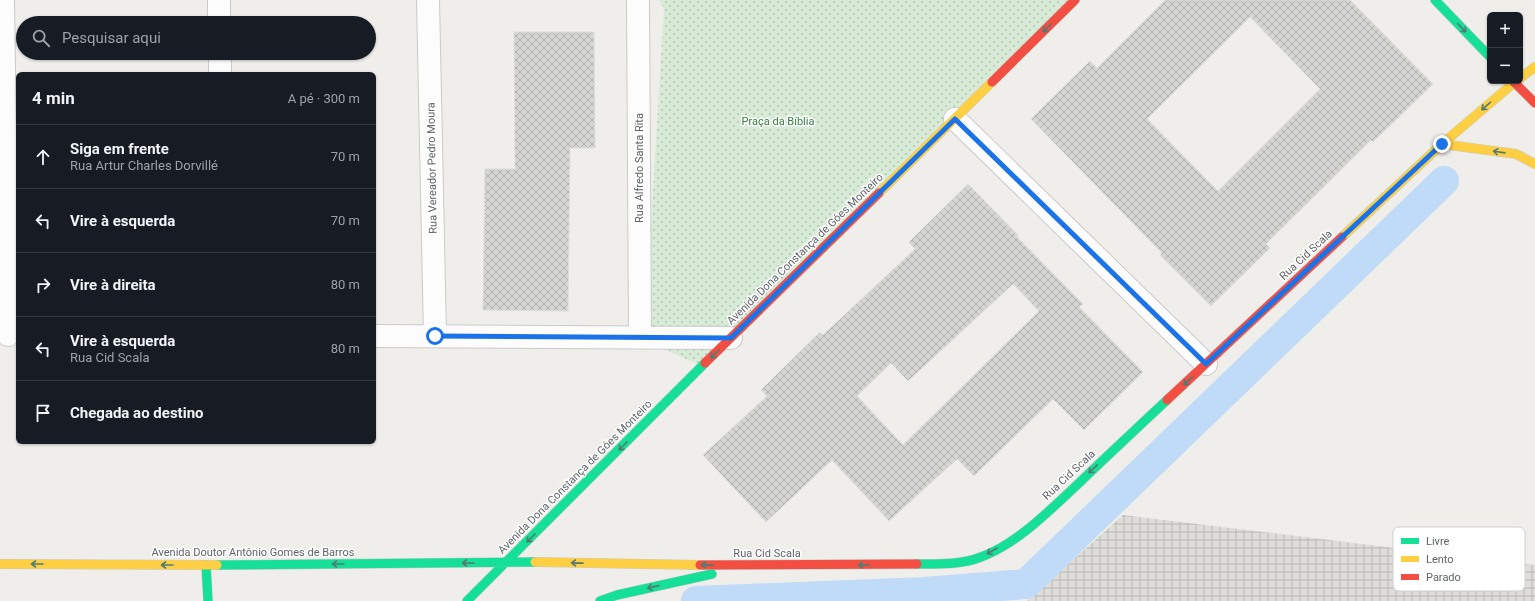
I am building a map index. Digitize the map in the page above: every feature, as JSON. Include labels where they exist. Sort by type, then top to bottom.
[{"type":"main road","name":"Avenida Dona Constança de Góes Monteiro","points":[[467,601],[731,338],[1075,0]]},
{"type":"main road","points":[[1435,0],[1487,54]]},
{"type":"main road","name":"Rua Cid Scala","points":[[1523,76],[1535,67]]},
{"type":"main road","name":"Rua Cid Scala","points":[[507,562],[746,566],[938,564],[961,562],[982,557],[1012,540],[1045,514],[1442,144],[1512,84]]},
{"type":"main road","points":[[1519,84],[1535,103]]},
{"type":"main road","points":[[1442,144],[1516,154],[1535,164]]},
{"type":"main road","name":"Avenida Doutor Antônio Gomes de Barros","points":[[0,564],[206,565],[507,562]]},
{"type":"main road","points":[[206,565],[208,601]]},
{"type":"main road","points":[[600,601],[617,595],[746,566]]},
{"type":"street","points":[[4,0],[9,335]]},
{"type":"street","points":[[219,0],[219,16]]},
{"type":"street","name":"Rua Vereador Pedro Moura","points":[[428,0],[435,336]]},
{"type":"street","name":"Rua Alfredo Santa Rita","points":[[638,0],[640,336]]},
{"type":"street","points":[[220,60],[220,72]]},
{"type":"street","points":[[955,119],[1206,364]]},
{"type":"street","points":[[376,336],[640,336],[731,338]]},
{"type":"shaded area","points":[[1123,515],[1393,548],[1393,591],[1525,591],[1525,564],[1535,565],[1535,601],[1027,601]]},
{"type":"green space","name":"Praça da Bíblia","points":[[659,0],[1074,0],[702,366],[644,340],[664,9]]},
{"type":"building","points":[[1165,0],[1350,0],[1433,84],[1373,142],[1371,140],[1266,244],[1270,248],[1211,306],[1160,255],[1162,253],[1031,119],[1090,61],[1097,68]],"holes":[[[1250,17],[1320,89],[1218,191],[1147,119]]]},
{"type":"building","points":[[514,32],[594,32],[595,148],[570,148],[568,311],[483,310],[485,169],[515,169]]},
{"type":"building","points":[[968,184],[1018,235],[1017,237],[1083,304],[1079,307],[1143,372],[1084,430],[1053,399],[974,476],[957,459],[889,521],[832,460],[766,522],[703,455],[767,396],[761,390],[820,332],[823,335],[915,249],[909,242]],"holes":[[[1013,284],[1039,311],[903,445],[857,396],[891,363],[908,381]]]},
{"type":"waterway","points":[[696,601],[924,592],[1026,584],[1444,181]]},
{"type":"traffic: fast","points":[[1435,0],[1487,54]]},
{"type":"traffic: fast","points":[[467,601],[705,363]]},
{"type":"traffic: fast","points":[[917,564],[949,564],[973,560],[1007,544],[1044,515],[1167,400]]},
{"type":"traffic: fast","points":[[217,565],[535,562]]},
{"type":"traffic: fast","points":[[206,565],[208,601]]},
{"type":"traffic: fast","points":[[600,601],[617,595],[712,574]]},
{"type":"traffic: slow","points":[[1523,76],[1535,67]]},
{"type":"traffic: slow","points":[[879,193],[992,82]]},
{"type":"traffic: slow","points":[[1342,237],[1442,144],[1512,84]]},
{"type":"traffic: slow","points":[[1442,144],[1516,154],[1535,164]]},
{"type":"traffic: slow","points":[[535,562],[700,565]]},
{"type":"traffic: slow","points":[[0,564],[217,565]]},
{"type":"traffic: jam","points":[[992,82],[1075,0]]},
{"type":"traffic: jam","points":[[1516,84],[1535,103]]},
{"type":"traffic: jam","points":[[705,363],[879,193]]},
{"type":"traffic: jam","points":[[1167,400],[1342,237]]},
{"type":"traffic: jam","points":[[700,565],[917,564]]},
{"type":"route","points":[[435,336],[640,336],[731,338],[955,119],[1206,364],[1442,144]]}]
